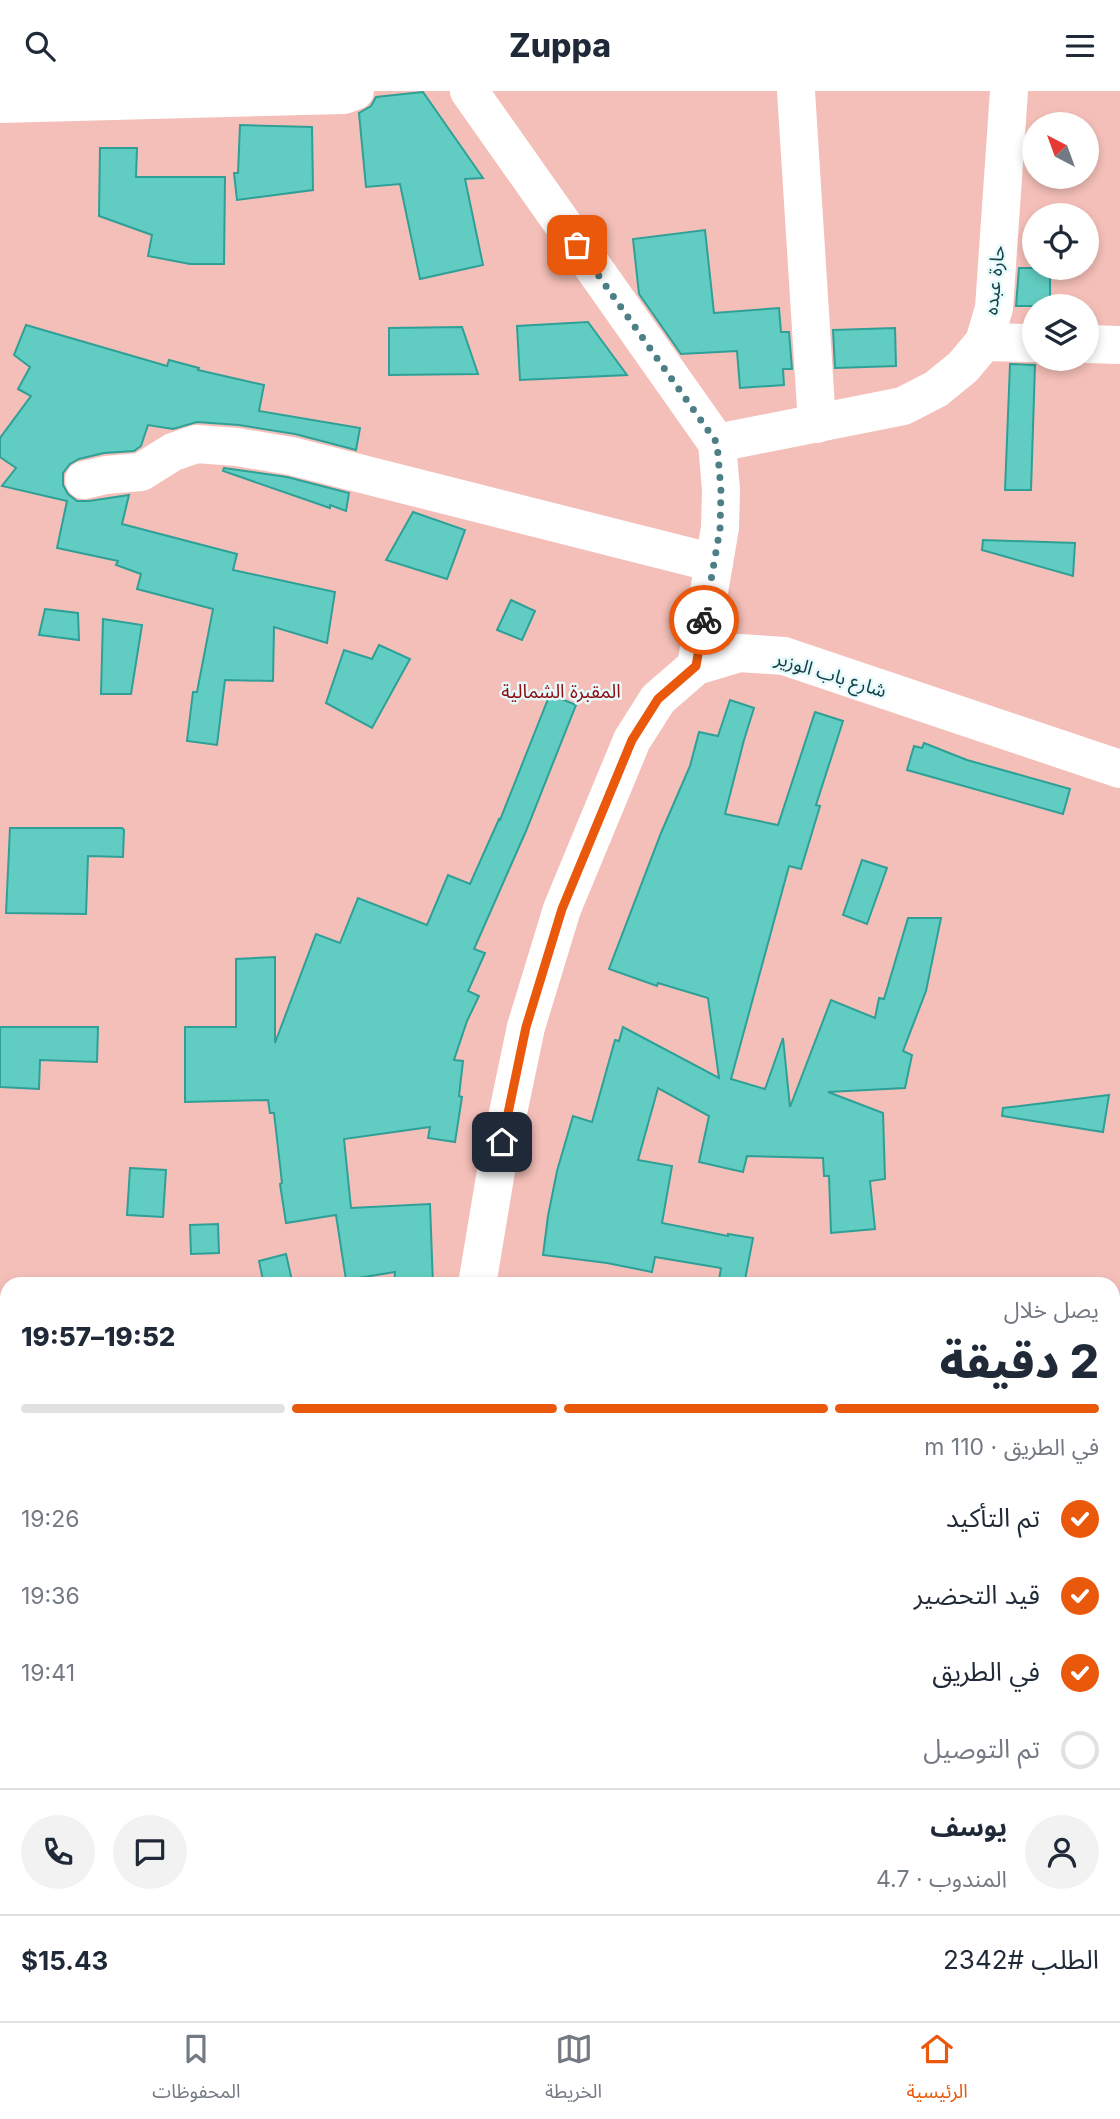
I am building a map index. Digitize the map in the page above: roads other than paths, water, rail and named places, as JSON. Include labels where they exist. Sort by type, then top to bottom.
[{"type":"main road","points":[[0,104],[344,95],[355,91]]},
{"type":"main road","points":[[469,91],[717,443],[721,491],[720,529],[696,666]]},
{"type":"main road","points":[[796,91],[817,424]]},
{"type":"main road","name":"حارة عبده","points":[[717,443],[903,406],[936,389],[963,367],[984,342],[994,308],[1009,91]]},
{"type":"main road","points":[[984,342],[1022,343]]},
{"type":"main road","points":[[1099,344],[1120,345]]},
{"type":"main road","points":[[84,480],[141,472],[173,452],[196,444],[237,447],[290,456],[714,563]]},
{"type":"main road","name":"شارع باب الوزير","points":[[478,1277],[497,1165],[526,1027],[562,909],[632,740],[658,699],[696,666],[739,653],[784,656],[1120,769]]},
{"type":"park label","name":"المقبرة الشمالية","points":[[561,691]]}]
